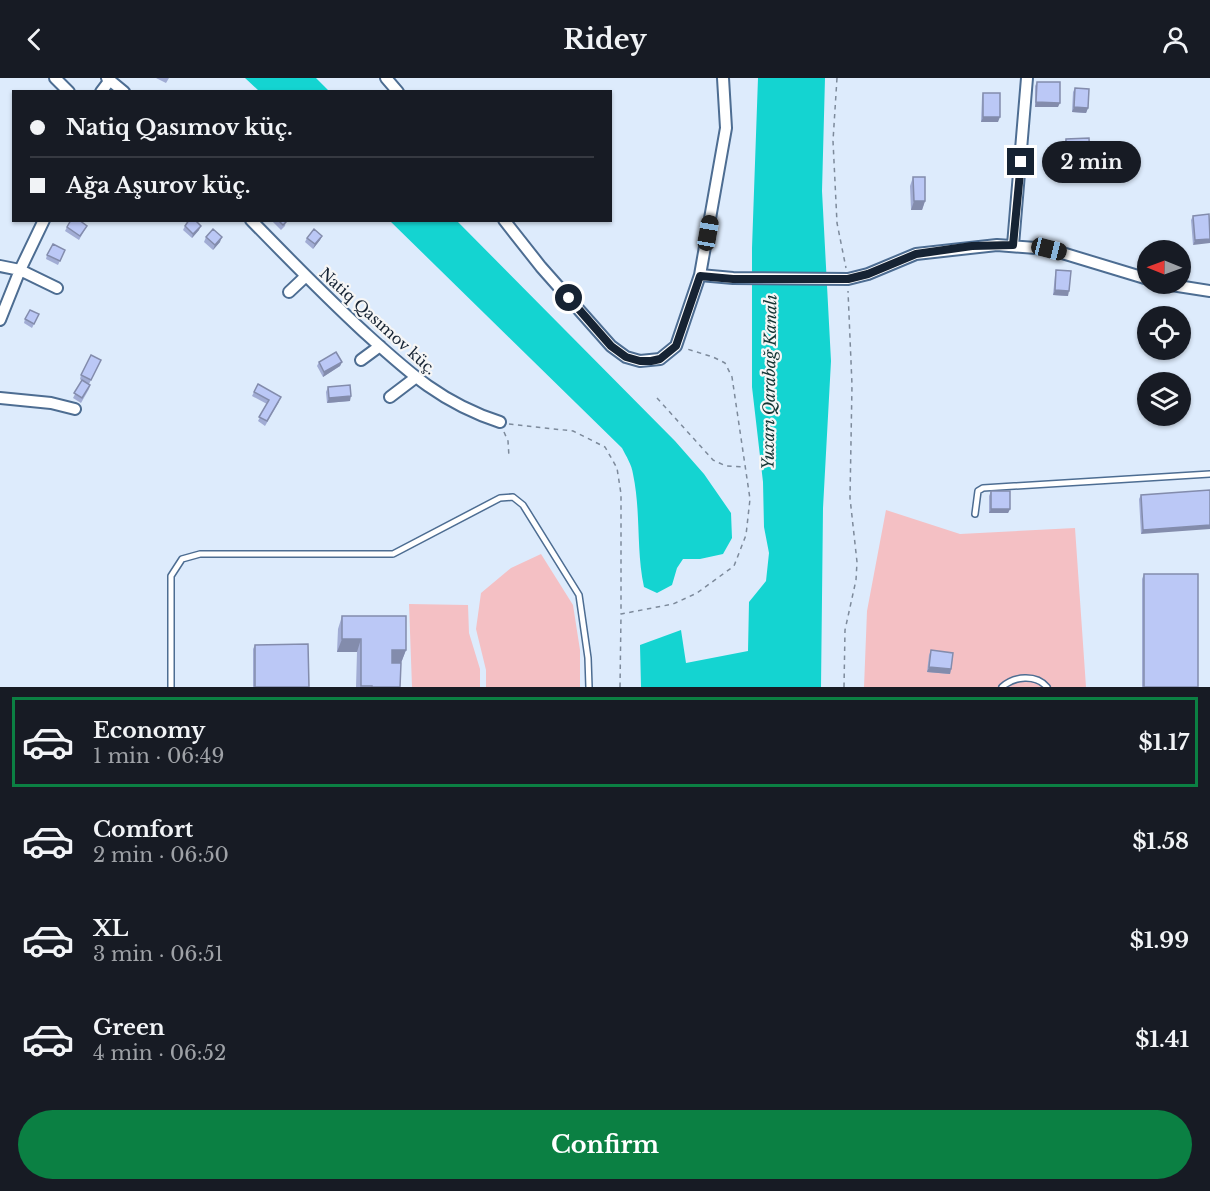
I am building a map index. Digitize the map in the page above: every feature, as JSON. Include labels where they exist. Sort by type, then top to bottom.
[{"type":"street","points":[[55,78],[67,90]]},
{"type":"street","points":[[386,78],[396,90]]},
{"type":"street","points":[[506,222],[541,267],[611,346],[626,357],[640,361],[660,359],[676,346],[700,276],[726,128],[723,78]]},
{"type":"street","points":[[1013,245],[1027,78]]},
{"type":"street","points":[[109,79],[122,90]]},
{"type":"street","points":[[0,320],[43,222]]},
{"type":"street","name":"Natiq Qasımov küç.","points":[[253,222],[306,276],[415,378],[448,400],[475,414],[500,422]]},
{"type":"street","points":[[700,276],[733,279],[848,279],[868,274],[916,254],[972,246],[1013,245],[1071,254],[1137,275]]},
{"type":"street","points":[[0,266],[20,270],[57,288]]},
{"type":"street","points":[[289,292],[306,276]]},
{"type":"street","points":[[1191,288],[1210,291]]},
{"type":"street","points":[[361,360],[380,346]]},
{"type":"street","points":[[390,397],[415,378]]},
{"type":"street","points":[[0,398],[51,403],[75,409]]},
{"type":"lane","points":[[975,513],[978,492],[983,488],[1210,474]]},
{"type":"lane","points":[[171,687],[171,576],[182,559],[200,554],[393,554],[500,498],[513,497],[523,505],[579,595],[588,658],[589,687]]},
{"type":"lane","points":[[1002,687],[1010,680],[1022,678],[1036,679],[1047,687]]},
{"type":"path","points":[[837,78],[833,141],[837,223],[848,279],[852,385],[850,498],[857,562],[856,580],[845,630],[844,687]]},
{"type":"path","points":[[621,614],[673,604],[697,593],[734,566],[746,535],[750,500],[732,377],[725,363],[676,346]]},
{"type":"path","points":[[657,398],[713,460],[726,466],[744,467]]},
{"type":"path","points":[[509,457],[508,441],[500,422],[573,431],[604,447],[617,468],[621,494],[620,687]]},
{"type":"shaded area","points":[[886,510],[960,534],[1075,528],[1086,687],[864,687],[867,611]]},
{"type":"shaded area","points":[[541,554],[573,605],[580,650],[580,687],[486,687],[486,670],[476,629],[481,593],[511,568]]},
{"type":"shaded area","points":[[409,604],[468,605],[469,633],[480,669],[480,687],[412,687]]},
{"type":"water","points":[[245,78],[316,78],[328,90],[258,90]]},
{"type":"water","name":"Yuxarı Qarabağ Kanalı","points":[[758,78],[825,78],[822,191],[831,361],[823,508],[821,687],[641,687],[640,645],[681,630],[686,663],[748,651],[749,602],[766,581],[769,553],[764,527],[763,482],[752,387],[752,248]]},
{"type":"water","points":[[391,222],[458,222],[675,441],[704,474],[731,513],[732,538],[723,554],[700,559],[683,559],[677,568],[672,585],[657,593],[644,587],[635,488],[631,467],[622,448]]},
{"type":"building","points":[[1037,82],[1060,82],[1060,103],[1036,102]]},
{"type":"building","points":[[1075,88],[1089,89],[1088,108],[1074,107]]},
{"type":"building","points":[[983,93],[1000,93],[1000,117],[983,117]]},
{"type":"building","points":[[1089,138],[1090,157],[1066,157],[1066,139]]},
{"type":"building","points":[[913,177],[925,177],[925,201],[914,201]]},
{"type":"building","points":[[1209,214],[1210,239],[1195,240],[1193,216]]},
{"type":"building","points":[[70,222],[82,222],[87,226],[80,236],[67,227]]},
{"type":"building","points":[[188,222],[197,222],[201,226],[193,234],[185,226]]},
{"type":"building","points":[[213,229],[222,237],[215,245],[206,237]]},
{"type":"building","points":[[314,229],[322,236],[315,244],[307,238]]},
{"type":"building","points":[[53,244],[65,250],[60,261],[47,255]]},
{"type":"building","points":[[1056,270],[1071,271],[1069,291],[1055,290]]},
{"type":"building","points":[[30,310],[39,314],[34,324],[25,319]]},
{"type":"building","points":[[336,352],[342,362],[324,372],[319,362]]},
{"type":"building","points":[[91,355],[101,360],[91,380],[81,375]]},
{"type":"building","points":[[82,380],[90,385],[82,398],[74,393]]},
{"type":"building","points":[[258,384],[281,397],[267,421],[259,417],[269,400],[254,392]]},
{"type":"building","points":[[350,385],[351,396],[329,398],[328,387]]},
{"type":"building","points":[[1210,490],[1210,525],[1143,530],[1141,495]]},
{"type":"building","points":[[991,491],[1010,491],[1010,509],[991,509]]},
{"type":"building","points":[[1144,574],[1198,574],[1198,687],[1144,687]]},
{"type":"building","points":[[342,616],[406,616],[406,650],[392,650],[392,663],[401,663],[400,687],[361,686],[361,639],[342,639]]},
{"type":"building","points":[[308,644],[309,687],[255,687],[255,645]]},
{"type":"building","points":[[931,650],[953,653],[951,669],[929,667]]},
{"type":"route","points":[[569,298],[611,346],[626,357],[640,361],[660,359],[676,346],[700,276],[733,279],[848,279],[868,274],[916,254],[972,246],[1013,245],[1021,162]]}]
